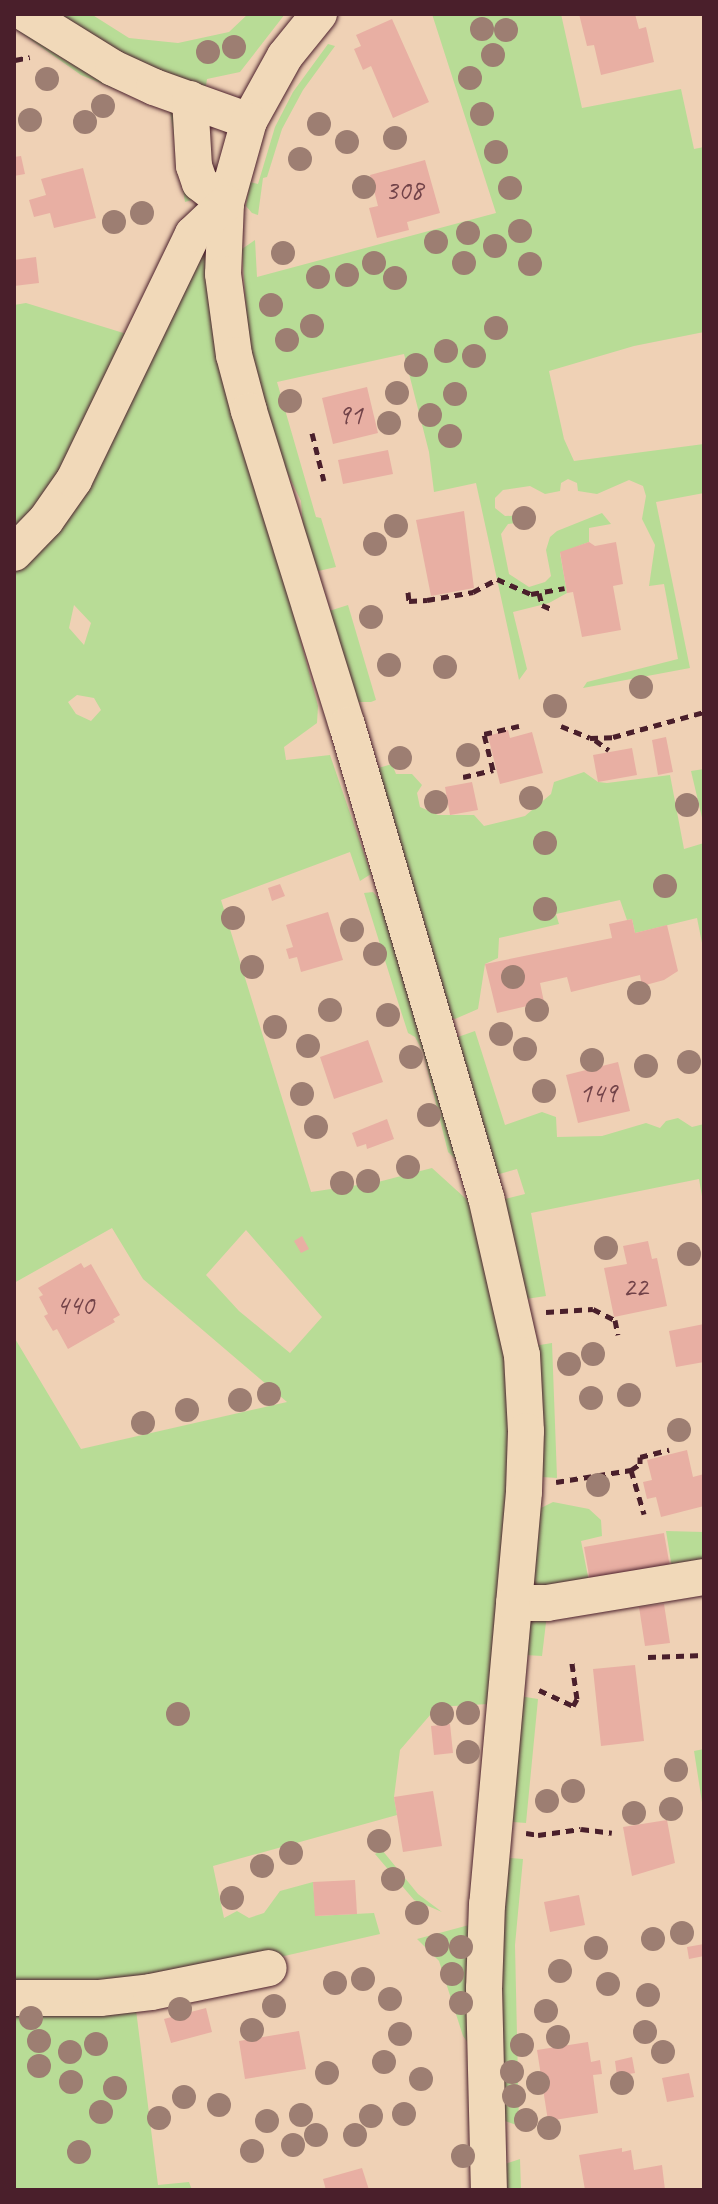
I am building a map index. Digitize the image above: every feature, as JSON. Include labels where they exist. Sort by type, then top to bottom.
[{"type":"street","points":[[26,14],[113,68],[249,121]]},
{"type":"street","points":[[319,14],[285,56],[249,121],[226,203],[223,274],[234,355],[486,1197],[522,1355],[526,1431],[487,1904],[484,1988],[489,2190]]},
{"type":"street","points":[[190,99],[194,166],[200,183],[226,203]]},
{"type":"street","points":[[14,553],[46,520],[74,480],[193,234],[226,203]]},
{"type":"street","points":[[514,1603],[547,1603],[704,1577]]},
{"type":"street","points":[[14,1998],[100,1998],[151,1992],[269,1968]]},
{"type":"path","points":[[312,433],[324,481]]},
{"type":"path","points":[[408,592],[409,601],[427,600],[473,592],[490,581],[501,579],[521,590],[539,593],[564,588]]},
{"type":"path","points":[[539,593],[542,605],[554,610]]},
{"type":"path","points":[[590,738],[641,731],[704,712]]},
{"type":"path","points":[[463,777],[493,770],[484,734],[519,726]]},
{"type":"path","points":[[561,726],[609,750]]},
{"type":"path","points":[[549,1312],[593,1309],[615,1320],[618,1335]]},
{"type":"path","points":[[557,1481],[631,1470],[640,1464],[640,1457],[669,1450]]},
{"type":"path","points":[[631,1470],[644,1514]]},
{"type":"path","points":[[648,1657],[704,1655]]},
{"type":"path","points":[[541,1690],[573,1706],[577,1699],[572,1662]]},
{"type":"path","points":[[526,1833],[538,1835],[581,1829],[612,1833]]},
{"type":"green space","points":[[40,14],[91,14],[129,38],[178,43],[229,32],[248,14],[285,14],[240,72],[207,79],[206,86],[168,81]]},
{"type":"green space","points":[[432,14],[561,14],[582,108],[681,89],[694,149],[704,147],[704,332],[634,346],[549,371],[564,439],[574,461],[704,444],[704,493],[656,502],[690,668],[583,688],[587,682],[678,659],[664,584],[649,586],[655,545],[642,519],[646,496],[643,486],[629,480],[597,494],[578,491],[577,483],[568,479],[561,483],[560,491],[545,494],[530,486],[503,490],[495,498],[495,508],[505,516],[529,515],[524,522],[508,524],[501,534],[509,574],[529,587],[545,582],[551,576],[546,550],[550,537],[557,531],[602,513],[611,524],[589,528],[589,542],[560,553],[567,593],[549,603],[513,612],[527,669],[519,680],[476,483],[434,492],[429,452],[404,354],[277,382],[316,517],[321,518],[336,567],[314,572],[304,540],[301,501],[274,445],[248,341],[242,249],[255,240],[257,277],[496,213]]},
{"type":"green space","points":[[14,15],[172,103],[192,200],[185,202],[170,112],[81,75],[14,28]]},
{"type":"green space","points":[[328,44],[335,46],[303,90],[282,129],[267,177],[263,178],[258,215],[252,213],[246,206],[250,182],[258,184],[275,127],[293,92]]},
{"type":"green space","points":[[205,245],[207,290],[318,706],[317,723],[284,747],[286,760],[330,755],[371,874],[360,881],[350,852],[221,900],[311,1192],[378,1182],[432,1168],[475,1207],[510,1371],[514,1465],[488,1704],[437,1707],[400,1750],[394,1797],[397,1815],[213,1866],[224,1918],[237,1911],[249,1918],[264,1913],[280,1891],[313,1882],[316,1916],[374,1913],[380,1934],[146,1988],[14,1986],[14,1337],[81,1449],[287,1402],[143,1279],[112,1228],[14,1283],[14,566]],"holes":[[[74,605],[91,623],[84,645],[69,628]],[[77,695],[94,698],[101,710],[91,721],[76,714],[68,702]],[[246,1230],[322,1317],[290,1353],[239,1311],[206,1275]]]},
{"type":"green space","points":[[26,303],[130,335],[91,418],[14,544],[14,305]]},
{"type":"green space","points":[[348,605],[376,700],[371,702],[358,702],[326,612]]},
{"type":"green space","points":[[392,764],[396,774],[412,774],[422,785],[417,793],[420,807],[438,815],[474,815],[484,826],[525,816],[551,794],[554,782],[584,772],[598,782],[607,783],[670,775],[684,849],[704,843],[704,953],[697,918],[635,933],[632,919],[627,920],[620,900],[556,914],[559,924],[499,938],[498,958],[485,964],[478,1009],[455,1019],[449,1016],[375,769]]},
{"type":"green space","points":[[704,769],[704,826],[691,771]]},
{"type":"green space","points":[[373,892],[382,903],[465,1168],[448,1152],[423,1052],[415,1037],[408,1033],[364,893]]},
{"type":"green space","points":[[475,1031],[505,1125],[542,1112],[556,1117],[557,1137],[602,1136],[646,1123],[660,1128],[666,1121],[678,1118],[692,1127],[704,1124],[704,1208],[699,1179],[531,1213],[546,1296],[526,1299],[501,1200],[525,1194],[517,1169],[496,1175],[462,1063],[458,1037]]},
{"type":"green space","points":[[552,1343],[557,1478],[542,1477],[534,1346]]},
{"type":"green space","points":[[553,1502],[589,1509],[601,1520],[602,1536],[581,1541],[590,1587],[531,1588],[537,1510]]},
{"type":"green space","points":[[666,1531],[704,1532],[704,1562],[672,1568]]},
{"type":"green space","points":[[547,1614],[542,1656],[525,1655],[529,1615]]},
{"type":"green space","points":[[519,1696],[538,1699],[526,1823],[513,1822],[507,1815]]},
{"type":"green space","points":[[704,1749],[704,1815],[694,1751]]},
{"type":"green space","points":[[382,1850],[418,1894],[442,1912],[414,1900],[375,1854]]},
{"type":"green space","points":[[510,1858],[523,1859],[515,1945],[519,2126],[505,2121],[499,2043],[503,1863]]},
{"type":"green space","points":[[469,1925],[471,2047],[463,2036],[439,1961],[417,1939]]},
{"type":"green space","points":[[135,2002],[158,2185],[189,2182],[192,2190],[14,2190],[14,2008]]},
{"type":"green space","points":[[520,2159],[521,2190],[502,2190],[505,2164]]},
{"type":"building","points":[[579,14],[635,14],[639,29],[646,27],[654,62],[601,75],[594,45],[587,46]]},
{"type":"building","points":[[392,19],[429,102],[393,118],[371,66],[363,70],[354,49],[361,46],[356,35]]},
{"type":"building","points":[[21,156],[25,174],[14,176],[14,157]]},
{"type":"building","points":[[425,160],[440,213],[407,222],[409,230],[377,238],[369,208],[378,206],[370,175]]},
{"type":"building","points":[[83,168],[96,218],[54,228],[50,213],[34,217],[29,200],[46,195],[41,179]]},
{"type":"building","points":[[36,257],[39,283],[14,286],[14,260]]},
{"type":"building","points":[[367,387],[378,433],[333,444],[322,398]]},
{"type":"building","points":[[388,450],[393,474],[343,484],[338,460]]},
{"type":"building","points":[[464,511],[474,588],[431,596],[416,520]]},
{"type":"building","points":[[589,542],[595,546],[616,542],[623,584],[613,586],[621,630],[582,637],[573,592],[567,593],[560,552]]},
{"type":"building","points":[[508,730],[510,738],[532,732],[543,773],[500,784],[488,736]]},
{"type":"building","points":[[666,737],[673,772],[658,775],[652,740]]},
{"type":"building","points":[[632,748],[637,775],[598,782],[593,755]]},
{"type":"building","points":[[472,782],[478,810],[450,815],[445,787]]},
{"type":"building","points":[[280,884],[285,896],[272,901],[268,888]]},
{"type":"building","points":[[328,912],[343,960],[301,972],[297,957],[289,959],[286,949],[293,947],[286,925]]},
{"type":"building","points":[[632,919],[635,933],[667,925],[678,971],[664,980],[642,986],[640,975],[571,992],[567,977],[540,983],[544,1002],[497,1013],[485,964],[612,938],[609,924]]},
{"type":"building","points":[[368,1040],[383,1082],[334,1099],[320,1057]]},
{"type":"building","points":[[618,1062],[630,1111],[578,1123],[566,1075]]},
{"type":"building","points":[[387,1119],[394,1139],[367,1149],[366,1144],[357,1147],[352,1133]]},
{"type":"building","points":[[302,1236],[309,1249],[301,1253],[294,1241]]},
{"type":"building","points":[[648,1241],[652,1259],[657,1258],[667,1306],[614,1317],[604,1268],[627,1264],[623,1246]]},
{"type":"building","points":[[81,1263],[84,1268],[91,1264],[120,1315],[113,1319],[115,1322],[68,1349],[57,1329],[53,1331],[44,1316],[48,1314],[38,1288]]},
{"type":"building","points":[[704,1324],[704,1362],[676,1367],[669,1331]]},
{"type":"building","points":[[687,1450],[693,1477],[704,1474],[704,1506],[661,1517],[656,1497],[647,1499],[643,1482],[652,1480],[647,1460]]},
{"type":"building","points":[[664,1533],[670,1567],[590,1581],[584,1547]]},
{"type":"building","points":[[664,1604],[670,1643],[645,1646],[639,1607]]},
{"type":"building","points":[[635,1665],[644,1741],[601,1746],[593,1669]]},
{"type":"building","points":[[450,1724],[453,1753],[434,1755],[431,1726]]},
{"type":"building","points":[[433,1791],[442,1846],[403,1852],[394,1797]]},
{"type":"building","points":[[667,1820],[675,1863],[632,1876],[623,1827]]},
{"type":"building","points":[[355,1880],[357,1914],[315,1916],[313,1882]]},
{"type":"building","points":[[579,1895],[585,1925],[550,1932],[544,1902]]},
{"type":"building","points":[[704,1944],[704,1956],[689,1959],[687,1947]]},
{"type":"building","points":[[206,2008],[212,2032],[171,2043],[164,2019]]},
{"type":"building","points":[[299,2031],[306,2069],[245,2079],[239,2041]]},
{"type":"building","points":[[588,2042],[591,2062],[600,2060],[602,2074],[593,2075],[598,2113],[548,2121],[537,2050]]},
{"type":"building","points":[[632,2057],[635,2073],[617,2076],[615,2061]]},
{"type":"building","points":[[689,2073],[694,2097],[667,2102],[662,2078]]},
{"type":"building","points":[[622,2148],[622,2152],[631,2150],[634,2170],[662,2165],[665,2190],[585,2190],[579,2155]]},
{"type":"building","points":[[362,2168],[369,2190],[326,2190],[323,2179]]}]
